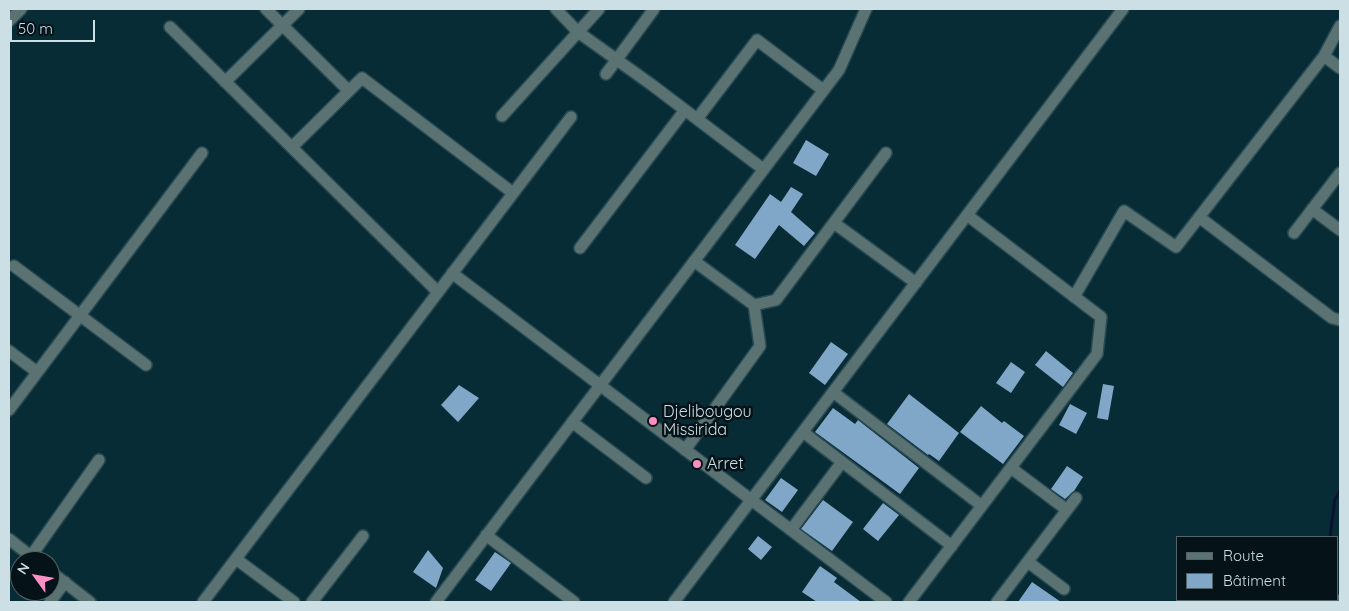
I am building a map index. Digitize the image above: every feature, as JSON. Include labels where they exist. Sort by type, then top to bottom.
[{"type":"street","points":[[9,20],[20,9]]},
{"type":"street","points":[[266,9],[349,91]]},
{"type":"street","points":[[225,82],[299,9]]},
{"type":"street","points":[[556,9],[578,32],[763,170]]},
{"type":"street","points":[[502,116],[598,9]]},
{"type":"street","points":[[606,74],[654,9]]},
{"type":"street","points":[[436,602],[839,70],[866,9]]},
{"type":"street","points":[[674,602],[1123,9]]},
{"type":"street","points":[[1074,297],[1124,212],[1176,247],[1324,56],[1340,26]]},
{"type":"street","points":[[170,27],[438,292]]},
{"type":"street","points":[[697,119],[757,40],[823,90]]},
{"type":"street","points":[[1324,56],[1340,68]]},
{"type":"street","points":[[292,147],[362,78],[513,193]]},
{"type":"street","points":[[580,248],[685,110]]},
{"type":"street","points":[[203,602],[571,117]]},
{"type":"street","points":[[9,410],[202,153]]},
{"type":"street","points":[[754,305],[776,300],[886,153]]},
{"type":"street","points":[[1294,233],[1340,173]]},
{"type":"street","points":[[1312,210],[1340,230]]},
{"type":"street","points":[[909,602],[1097,354],[1101,317],[967,215]]},
{"type":"street","points":[[1199,217],[1332,318],[1340,320]]},
{"type":"street","points":[[834,223],[916,283]]},
{"type":"street","points":[[685,450],[760,346],[754,305],[694,261]]},
{"type":"street","points":[[14,266],[146,365]]},
{"type":"street","points":[[452,273],[886,602]]},
{"type":"street","points":[[9,351],[37,372]]},
{"type":"street","points":[[833,392],[982,506]]},
{"type":"street","points":[[572,422],[646,478]]},
{"type":"street","points":[[802,432],[952,546]]},
{"type":"street","points":[[39,551],[99,460]]},
{"type":"street","points":[[791,530],[842,462]]},
{"type":"street","points":[[1011,468],[1067,510]]},
{"type":"street","points":[[998,602],[1076,498]]},
{"type":"street","points":[[486,535],[574,602]]},
{"type":"street","points":[[312,602],[363,536]]},
{"type":"street","points":[[10,543],[23,551]]},
{"type":"street","points":[[236,559],[294,602]]},
{"type":"street","points":[[1028,562],[1064,589]]},
{"type":"street","points":[[60,579],[90,602]]},
{"type":"street","points":[[50,602],[64,582]]},
{"type":"building","points":[[806,140],[829,154],[816,176],[793,163]]},
{"type":"building","points":[[791,187],[803,194],[791,212],[815,233],[804,246],[779,225],[755,259],[735,245],[770,194],[781,202]]},
{"type":"building","points":[[831,342],[848,354],[825,385],[809,373]]},
{"type":"building","points":[[1046,351],[1073,373],[1063,387],[1035,365]]},
{"type":"building","points":[[1011,362],[1025,372],[1011,393],[996,383]]},
{"type":"building","points":[[1103,384],[1114,386],[1108,420],[1097,418]]},
{"type":"building","points":[[459,385],[479,398],[458,422],[441,405]]},
{"type":"building","points":[[909,394],[959,433],[939,461],[887,424]]},
{"type":"building","points":[[1070,404],[1087,413],[1076,434],[1059,425]]},
{"type":"building","points":[[981,406],[1002,423],[1004,421],[1024,436],[1003,464],[960,432]]},
{"type":"building","points":[[833,408],[855,424],[858,420],[919,468],[900,494],[815,432]]},
{"type":"building","points":[[1067,466],[1083,477],[1074,491],[1065,499],[1051,489]]},
{"type":"building","points":[[781,478],[798,490],[782,512],[765,500]]},
{"type":"building","points":[[823,500],[853,522],[832,551],[801,529]]},
{"type":"building","points":[[883,503],[899,515],[878,541],[863,529]]},
{"type":"building","points":[[758,536],[772,547],[761,560],[748,549]]},
{"type":"building","points":[[428,550],[443,568],[436,588],[413,572]]},
{"type":"building","points":[[495,552],[511,563],[491,591],[475,580]]},
{"type":"building","points":[[820,566],[837,578],[834,582],[861,602],[817,602],[802,592]]},
{"type":"building","points":[[1032,582],[1061,602],[1018,602]]},
{"type":"waterway","points":[[1330,536],[1335,499],[1340,491]]},
{"type":"place","name":"Djelibougou Missirida","points":[[653,421]]},
{"type":"place","name":"Arret","points":[[697,464]]}]
